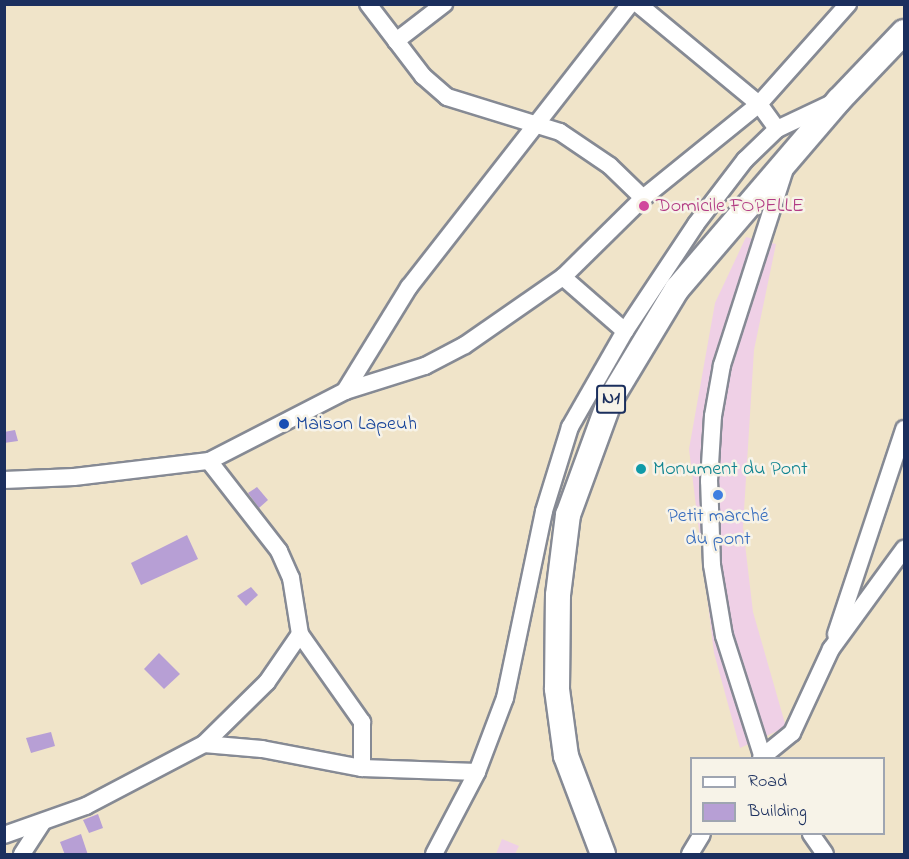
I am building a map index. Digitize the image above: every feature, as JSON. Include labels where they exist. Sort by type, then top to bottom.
[{"type":"highway","name":"N1","points":[[603,855],[566,756],[557,689],[558,595],[568,516],[610,400],[677,289],[839,100],[904,32]]},
{"type":"street","points":[[368,4],[396,41],[447,97],[539,123],[586,147],[643,198]]},
{"type":"street","points":[[396,41],[444,4]]},
{"type":"street","points":[[345,391],[409,287],[630,4]]},
{"type":"street","points":[[638,4],[759,104],[777,129]]},
{"type":"street","points":[[4,480],[74,477],[209,461],[345,391],[435,360],[465,345],[563,277],[643,198],[759,104],[844,6]]},
{"type":"street","points":[[434,855],[477,772],[505,698],[544,511],[570,427],[625,331],[696,224],[745,160],[777,129],[839,100]]},
{"type":"street","points":[[762,757],[724,636],[712,565],[709,481],[713,416],[722,365],[789,160]]},
{"type":"street","points":[[563,277],[625,331]]},
{"type":"street","points":[[763,757],[792,733],[801,719],[831,649],[904,429]]},
{"type":"street","points":[[209,461],[279,551],[291,578],[300,634],[362,722],[362,768]]},
{"type":"street","points":[[831,649],[904,549]]},
{"type":"street","points":[[4,835],[86,806],[204,744],[267,682],[300,634]]},
{"type":"street","points":[[204,744],[262,749],[362,768],[477,772]]},
{"type":"street","points":[[22,855],[42,823]]},
{"type":"street","points":[[690,855],[701,835]]},
{"type":"street","points":[[812,835],[825,855]]},
{"type":"shaded area","name":"Petit marché du pont","points":[[746,237],[776,244],[754,350],[743,527],[753,612],[786,727],[740,748],[714,653],[689,449],[715,303]]},
{"type":"shaded area","points":[[502,839],[519,846],[515,854],[496,854]]},
{"type":"building","points":[[15,430],[18,441],[4,443],[4,432]]},
{"type":"building","points":[[257,487],[268,500],[259,508],[248,493]]},
{"type":"building","points":[[187,535],[198,559],[141,585],[131,563]]},
{"type":"building","points":[[251,587],[258,595],[246,606],[237,596]]},
{"type":"building","points":[[159,653],[180,674],[164,689],[144,669]]},
{"type":"building","points":[[51,732],[55,746],[31,753],[26,738]]},
{"type":"building","points":[[98,814],[103,828],[89,833],[83,820]]},
{"type":"building","points":[[81,834],[88,855],[65,855],[60,842]]},
{"type":"place","name":"Domicile FOPELLE","points":[[644,206]]},
{"type":"place","name":"Maison Lapeuh","points":[[284,424]]},
{"type":"place","name":"Monument du Pont","points":[[641,469]]},
{"type":"place","name":"Petit marché du pont","points":[[718,495]]}]
